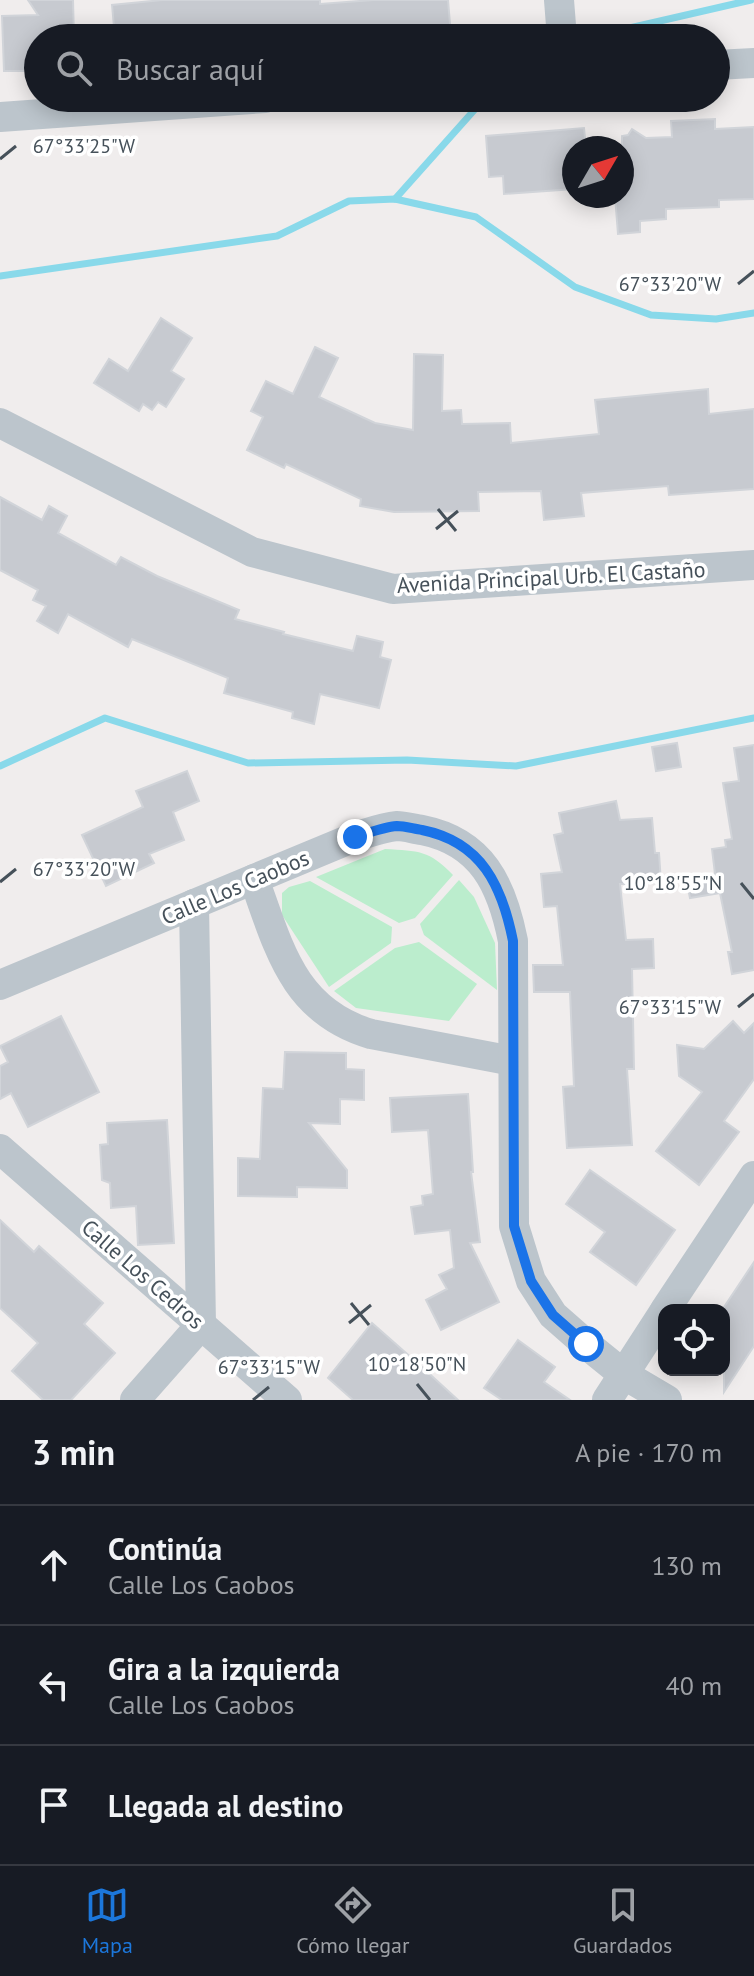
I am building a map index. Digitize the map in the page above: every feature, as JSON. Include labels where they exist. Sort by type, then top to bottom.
[{"type":"street","points":[[730,64],[754,63]]},
{"type":"street","points":[[0,117],[70,112]]},
{"type":"street","name":"Avenida Principal Urb. El Castaño","points":[[0,423],[252,552],[393,589],[754,565]]},
{"type":"street","name":"Calle Los Caobos","points":[[0,985],[355,837],[398,826],[441,834],[471,851],[495,880],[507,911],[513,941],[514,1226],[531,1281],[553,1315],[623,1374],[667,1400]]},
{"type":"street","points":[[254,879],[280,949],[299,985],[322,1012],[348,1028],[371,1034],[513,1061]]},
{"type":"street","points":[[135,1400],[201,1325],[194,904]]},
{"type":"street","name":"Calle Los Cedros","points":[[0,1149],[287,1400]]},
{"type":"street","points":[[670,1304],[754,1176]]},
{"type":"street","points":[[607,1400],[658,1322]]},
{"type":"green space","points":[[385,849],[423,853],[453,875],[415,918],[399,923],[316,877]]},
{"type":"green space","points":[[459,880],[474,897],[495,943],[497,990],[424,935],[420,924]]},
{"type":"green space","points":[[310,881],[392,927],[391,943],[329,987],[282,915],[282,893],[289,887]]},
{"type":"green space","points":[[419,942],[477,984],[449,1021],[356,1008],[334,991],[395,948]]},
{"type":"building","points":[[28,0],[73,0],[74,24],[24,24],[24,71],[4,71],[2,16],[38,15]]},
{"type":"building","points":[[162,0],[320,0],[320,4],[448,0],[450,24],[114,24],[112,5]]},
{"type":"building","points":[[715,119],[715,129],[754,127],[754,199],[719,200],[719,207],[666,209],[666,219],[640,221],[640,232],[618,234],[616,208],[634,208],[634,136],[622,136],[628,135],[632,129],[646,138],[672,137],[671,121]]},
{"type":"building","points":[[584,128],[585,136],[562,136],[562,190],[504,194],[503,176],[489,177],[486,136]]},
{"type":"building","points":[[161,318],[192,338],[171,371],[184,379],[166,407],[158,402],[152,410],[143,404],[139,411],[94,383],[109,359],[128,371]]},
{"type":"building","points":[[315,347],[338,358],[319,397],[375,423],[413,430],[414,354],[443,355],[442,411],[461,410],[462,424],[510,423],[511,443],[599,434],[595,400],[708,389],[709,414],[754,409],[754,489],[669,495],[668,486],[581,493],[584,516],[544,520],[541,491],[478,492],[479,511],[394,512],[360,506],[361,499],[286,464],[284,468],[247,450],[263,417],[251,411],[266,381],[293,394]]},
{"type":"building","points":[[0,497],[42,520],[49,506],[67,516],[58,533],[116,565],[121,557],[157,576],[239,610],[235,619],[353,651],[357,636],[383,642],[380,657],[391,660],[379,708],[320,694],[314,724],[292,718],[293,712],[224,693],[228,678],[132,639],[128,647],[68,614],[58,633],[37,621],[46,606],[33,600],[38,590],[0,570]]},
{"type":"building","points":[[677,743],[681,767],[656,771],[652,747]]},
{"type":"building","points":[[754,745],[754,970],[732,974],[728,952],[732,952],[720,893],[690,898],[686,878],[715,874],[712,849],[726,847],[725,840],[732,839],[723,783],[739,781],[734,748]]},
{"type":"building","points":[[187,771],[199,801],[173,812],[184,840],[149,854],[154,863],[106,886],[82,835],[143,807],[136,791]]},
{"type":"building","points":[[616,801],[620,820],[652,818],[661,883],[620,884],[626,940],[653,939],[654,968],[632,969],[634,1069],[627,1069],[632,1145],[567,1148],[563,1087],[574,1086],[570,992],[534,992],[533,965],[563,965],[557,906],[544,907],[541,874],[562,872],[554,835],[563,833],[559,813]]},
{"type":"building","points":[[61,1016],[99,1092],[28,1127],[11,1093],[0,1099],[0,1066],[8,1062],[0,1046]]},
{"type":"building","points":[[733,1021],[744,1033],[754,1023],[754,1079],[724,1121],[739,1132],[699,1185],[656,1151],[702,1092],[679,1076],[677,1045],[704,1049]]},
{"type":"building","points":[[285,1052],[346,1053],[346,1069],[364,1070],[364,1100],[340,1099],[340,1124],[309,1123],[347,1170],[347,1188],[297,1187],[297,1197],[238,1196],[238,1158],[260,1159],[263,1088],[283,1089]]},
{"type":"building","points":[[468,1094],[471,1172],[480,1242],[470,1243],[499,1302],[441,1330],[426,1300],[447,1289],[439,1275],[454,1268],[450,1230],[415,1234],[411,1207],[423,1205],[422,1196],[433,1194],[428,1130],[392,1132],[390,1098]]},
{"type":"building","points":[[167,1120],[174,1243],[138,1245],[136,1206],[111,1208],[110,1183],[102,1180],[100,1145],[108,1144],[107,1123]]},
{"type":"building","points":[[590,1170],[675,1230],[636,1285],[590,1252],[605,1232],[566,1204]]},
{"type":"building","points":[[0,1220],[34,1252],[39,1246],[103,1303],[84,1324],[115,1353],[71,1400],[43,1400],[12,1371],[38,1343],[0,1308]]},
{"type":"building","points":[[754,1262],[754,1346],[724,1392],[724,1376],[730,1376],[730,1304],[726,1304]]},
{"type":"building","points":[[372,1323],[458,1400],[353,1400],[328,1378]]},
{"type":"building","points":[[518,1340],[555,1367],[544,1382],[570,1400],[502,1400],[484,1388]]},
{"type":"waterway","points":[[647,24],[751,0]]},
{"type":"waterway","points":[[395,199],[473,112]]},
{"type":"waterway","points":[[0,276],[277,236],[349,201],[395,199],[476,217],[575,287],[651,315],[716,319],[754,313]]},
{"type":"waterway","points":[[0,766],[105,718],[248,763],[407,760],[516,766],[754,718]]},
{"type":"route","points":[[355,837],[398,826],[441,834],[471,851],[495,880],[507,911],[513,941],[514,1226],[531,1281],[553,1315],[586,1344]]}]
